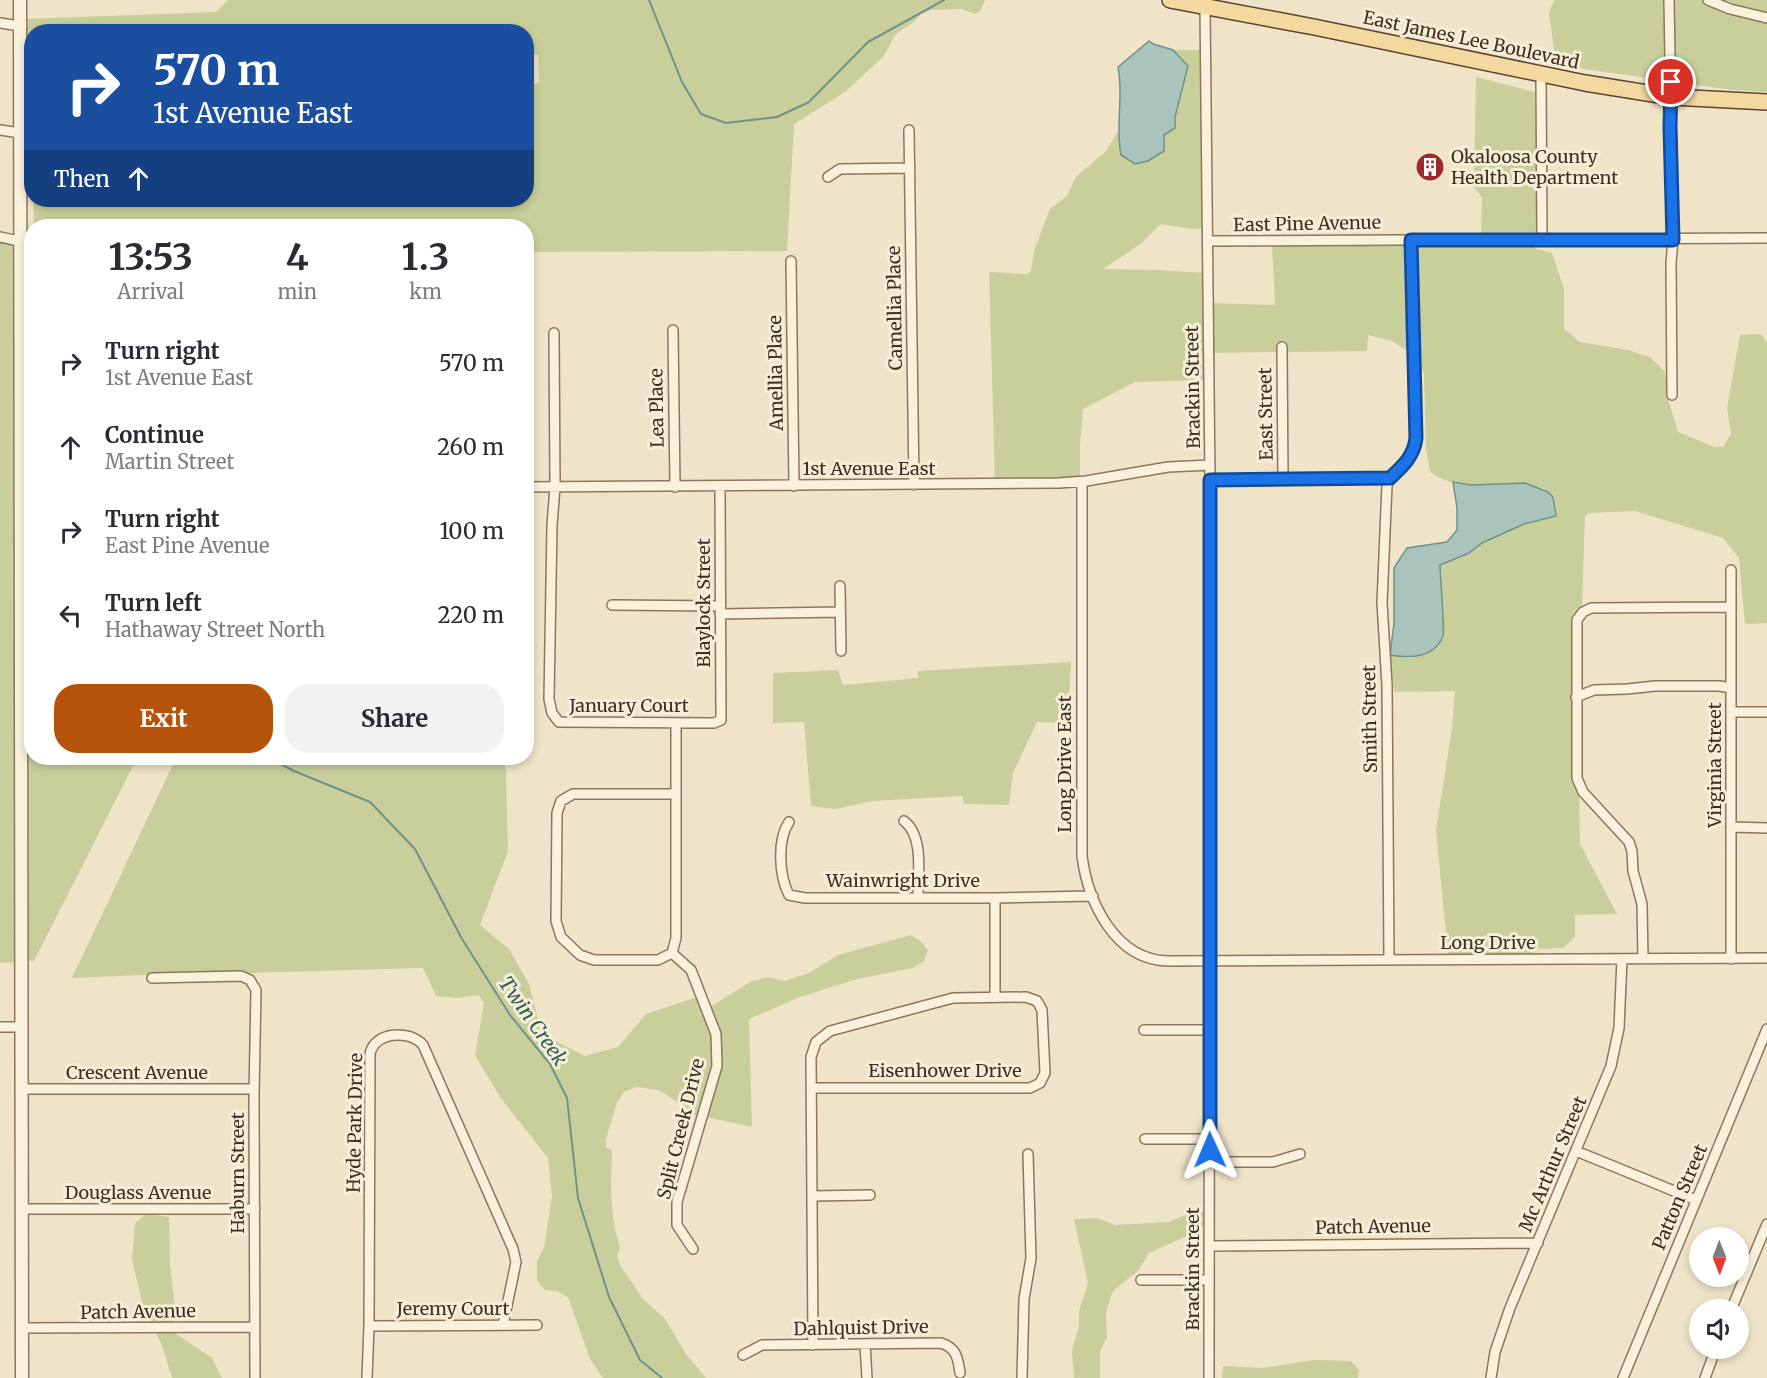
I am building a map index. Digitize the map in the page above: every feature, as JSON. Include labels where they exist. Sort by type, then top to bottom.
[{"type":"main road","name":"East James Lee Boulevard","points":[[1170,0],[1314,27],[1541,75],[1672,97],[1767,102]]},
{"type":"street","points":[[20,0],[19,241],[24,253]]},
{"type":"street","points":[[1669,0],[1672,97],[1670,127],[1673,240],[1671,263],[1672,395]]},
{"type":"street","points":[[1708,0],[1730,9],[1767,18]]},
{"type":"street","name":"Brackin Street","points":[[1205,7],[1210,465],[1209,1378]]},
{"type":"street","points":[[0,23],[20,26]]},
{"type":"street","points":[[1541,75],[1542,240]]},
{"type":"street","points":[[0,130],[20,133]]},
{"type":"street","name":"Camellia Place","points":[[909,130],[914,485]]},
{"type":"street","points":[[828,177],[840,169],[910,168]]},
{"type":"street","points":[[0,237],[19,241]]},
{"type":"street","name":"East Pine Avenue","points":[[1208,241],[1767,238]]},
{"type":"street","points":[[1210,480],[1390,478],[1409,459],[1416,443],[1411,240]]},
{"type":"street","name":"Amellia Place","points":[[791,261],[794,486]]},
{"type":"street","name":"Lea Place","points":[[673,330],[675,487]]},
{"type":"street","points":[[554,333],[555,487]]},
{"type":"street","name":"East Street","points":[[1282,347],[1283,479]]},
{"type":"street","name":"1st Avenue East","points":[[534,487],[1082,482],[1168,466],[1210,465]]},
{"type":"street","name":"Smith Street","points":[[1389,960],[1387,685],[1382,584],[1386,544],[1387,485],[1390,478]]},
{"type":"street","name":"Long Drive East","points":[[1082,482],[1083,863],[1093,896],[1104,919],[1118,939],[1134,953],[1158,961],[1210,960]]},
{"type":"street","name":"Blaylock Street","points":[[720,486],[721,720]]},
{"type":"street","name":"January Court","points":[[555,487],[552,525],[549,687],[552,713],[559,722],[714,723],[721,720]]},
{"type":"street","name":"Virginia Street","points":[[1731,570],[1731,959]]},
{"type":"street","points":[[840,586],[841,651]]},
{"type":"street","points":[[612,605],[840,612]]},
{"type":"street","points":[[1643,959],[1642,904],[1629,842],[1583,792],[1576,778],[1577,623],[1579,616],[1587,609],[1731,607]]},
{"type":"street","points":[[1576,697],[1594,690],[1627,690],[1655,686],[1731,688]]},
{"type":"street","points":[[22,1378],[21,1027],[24,705]]},
{"type":"street","points":[[1731,712],[1767,712]]},
{"type":"street","points":[[676,723],[676,794],[676,938],[672,953],[658,960],[594,960],[580,955],[561,937],[556,921],[556,813],[561,801],[573,794],[676,794]]},
{"type":"street","points":[[904,821],[912,826],[917,839],[918,897]]},
{"type":"street","name":"Wainwright Drive","points":[[789,822],[781,842],[783,885],[789,895],[805,898],[1093,896]]},
{"type":"street","points":[[1731,828],[1767,828]]},
{"type":"street","points":[[995,898],[995,997]]},
{"type":"street","name":"Split Creek Drive","points":[[672,953],[691,970],[716,1034],[717,1066],[677,1202],[677,1226],[693,1249]]},
{"type":"street","name":"Long Drive","points":[[1210,960],[1767,958]]},
{"type":"street","name":"Mc Arthur Street","points":[[1491,1378],[1495,1352],[1510,1308],[1616,1051],[1622,959]]},
{"type":"street","name":"Haburn Street","points":[[152,978],[241,976],[250,980],[256,990],[255,1378]]},
{"type":"street","name":"Eisenhower Drive","points":[[812,1088],[1030,1088],[1041,1083],[1045,1072],[1042,1010],[1037,1001],[1026,997],[953,998],[830,1031],[816,1042],[811,1057],[813,1345]]},
{"type":"street","points":[[0,1027],[21,1027]]},
{"type":"street","name":"Patton Street","points":[[1623,1378],[1767,1029]]},
{"type":"street","points":[[1144,1030],[1210,1030]]},
{"type":"street","name":"Hyde Park Drive","points":[[367,1378],[370,1050],[381,1037],[409,1036],[414,1037],[423,1045],[513,1249],[516,1262],[503,1325]]},
{"type":"street","name":"Crescent Avenue","points":[[21,1089],[254,1089]]},
{"type":"street","points":[[1145,1139],[1210,1138]]},
{"type":"street","points":[[1576,1151],[1696,1200]]},
{"type":"street","points":[[1022,1378],[1024,1299],[1031,1258],[1028,1154]]},
{"type":"street","points":[[1210,1162],[1273,1162],[1300,1154]]},
{"type":"street","points":[[813,1196],[870,1195]]},
{"type":"street","name":"Douglass Avenue","points":[[21,1209],[255,1209]]},
{"type":"street","points":[[1736,1299],[1767,1224]]},
{"type":"street","name":"Patch Avenue","points":[[1209,1246],[1538,1243]]},
{"type":"street","points":[[1141,1280],[1209,1280]]},
{"type":"street","name":"Jeremy Court","points":[[369,1326],[537,1325]]},
{"type":"street","name":"Patch Avenue","points":[[21,1328],[255,1327]]},
{"type":"street","name":"Dahlquist Drive","points":[[743,1355],[762,1345],[941,1343],[950,1346],[957,1354],[960,1374]]},
{"type":"street","points":[[866,1344],[867,1378]]},
{"type":"street","points":[[1705,1378],[1712,1359]]},
{"type":"green space","points":[[228,0],[985,0],[981,10],[976,14],[961,9],[931,10],[921,14],[896,34],[883,57],[845,92],[794,124],[787,251],[534,252],[534,219],[34,219],[33,207],[534,207],[534,85],[539,82],[538,55],[534,55],[534,24],[24,24],[24,19],[216,12]]},
{"type":"green space","points":[[1554,0],[1767,0],[1767,92],[1732,90],[1556,65],[1549,12]]},
{"type":"green space","points":[[1173,50],[1202,50],[1204,228],[1191,229],[1161,224],[1142,243],[1103,269],[1204,273],[1205,380],[1135,382],[1083,409],[1080,477],[995,480],[989,272],[1028,274],[1031,271],[1034,251],[1050,209],[1067,196],[1076,177],[1106,151],[1118,131],[1120,149],[1164,135],[1175,128],[1175,117],[1188,66]]},
{"type":"green space","points":[[1476,77],[1535,92],[1537,235],[1481,235],[1482,198],[1474,187]]},
{"type":"green space","points":[[0,242],[14,245],[17,962],[0,963]]},
{"type":"green space","points":[[1407,244],[1411,353],[1392,341],[1368,335],[1367,351],[1286,352],[1285,343],[1278,343],[1278,352],[1213,353],[1212,303],[1275,305],[1272,246]]},
{"type":"green space","points":[[1416,244],[1534,244],[1534,248],[1552,253],[1564,289],[1564,329],[1580,342],[1628,350],[1650,357],[1665,372],[1668,399],[1678,432],[1715,447],[1723,447],[1731,434],[1727,408],[1740,335],[1761,334],[1767,342],[1767,623],[1745,624],[1739,558],[1723,538],[1635,511],[1590,513],[1585,516],[1582,608],[1574,619],[1571,695],[1572,771],[1579,794],[1580,844],[1617,914],[1575,915],[1575,937],[1563,948],[1535,949],[1532,955],[1448,955],[1436,830],[1452,728],[1455,691],[1394,692],[1390,655],[1411,658],[1443,636],[1440,565],[1469,553],[1482,543],[1524,524],[1555,516],[1554,500],[1548,492],[1529,485],[1462,484],[1445,480],[1430,472],[1426,448],[1424,373],[1419,364]]},
{"type":"green space","points":[[1071,662],[1068,723],[1037,722],[1013,773],[1009,805],[964,804],[962,796],[873,801],[835,809],[811,806],[804,722],[773,723],[773,673],[838,670],[843,685],[918,678],[918,671]]},
{"type":"green space","points":[[24,765],[133,765],[34,961],[25,961]]},
{"type":"green space","points":[[173,765],[505,765],[508,851],[480,925],[509,949],[529,984],[542,1034],[585,1056],[618,1047],[646,1014],[697,997],[712,1035],[713,1065],[698,1116],[689,1114],[685,1107],[659,1090],[636,1087],[624,1092],[617,1103],[606,1139],[606,1147],[612,1151],[613,1220],[620,1246],[617,1256],[620,1265],[643,1299],[665,1319],[686,1354],[706,1378],[603,1378],[590,1359],[568,1297],[556,1291],[545,1290],[537,1281],[537,1260],[544,1248],[552,1196],[548,1158],[500,1097],[475,1055],[484,1003],[479,995],[457,998],[436,996],[423,968],[247,973],[238,971],[72,978]]},
{"type":"green space","points":[[911,935],[928,950],[924,961],[913,968],[857,979],[800,997],[749,1019],[752,1127],[706,1117],[721,1065],[710,1007],[750,982],[768,977],[784,981],[809,973],[838,955]]},
{"type":"green space","points":[[1206,1211],[1206,1225],[1149,1253],[1138,1271],[1113,1291],[1106,1312],[1107,1337],[1100,1352],[1100,1378],[1074,1378],[1072,1350],[1079,1326],[1079,1311],[1088,1283],[1074,1219],[1098,1218],[1115,1225],[1169,1222],[1193,1212]]},
{"type":"green space","points":[[146,1214],[169,1217],[170,1265],[175,1307],[173,1323],[152,1324],[144,1310],[132,1260],[135,1223]]},
{"type":"green space","points":[[156,1333],[175,1333],[212,1358],[222,1378],[172,1378]]},
{"type":"green space","points":[[1313,1360],[1351,1361],[1359,1370],[1358,1378],[1222,1378],[1223,1366],[1263,1368]]},
{"type":"water","points":[[1149,41],[1173,50],[1188,66],[1175,117],[1175,128],[1164,135],[1164,151],[1148,161],[1135,164],[1121,155],[1119,144],[1120,78],[1118,67]]},
{"type":"water","points":[[1453,482],[1471,485],[1525,483],[1548,492],[1553,497],[1556,516],[1524,524],[1482,543],[1469,553],[1440,565],[1443,636],[1439,644],[1434,649],[1420,655],[1405,657],[1390,655],[1394,623],[1394,568],[1407,548],[1447,542],[1457,530],[1457,508]]},
{"type":"waterway","points":[[649,0],[682,82],[701,114],[726,123],[777,117],[809,102],[868,42],[944,0]]},
{"type":"waterway","name":"Twin Creek","points":[[282,765],[370,802],[415,849],[462,939],[510,1015],[550,1064],[567,1098],[578,1198],[609,1297],[640,1360],[662,1378]]},
{"type":"place","name":"Okaloosa County Health Department","points":[[1430,167]]},
{"type":"route","points":[[1210,1150],[1210,480],[1390,478],[1409,459],[1414,450],[1416,438],[1411,240],[1673,240],[1671,82]]}]
